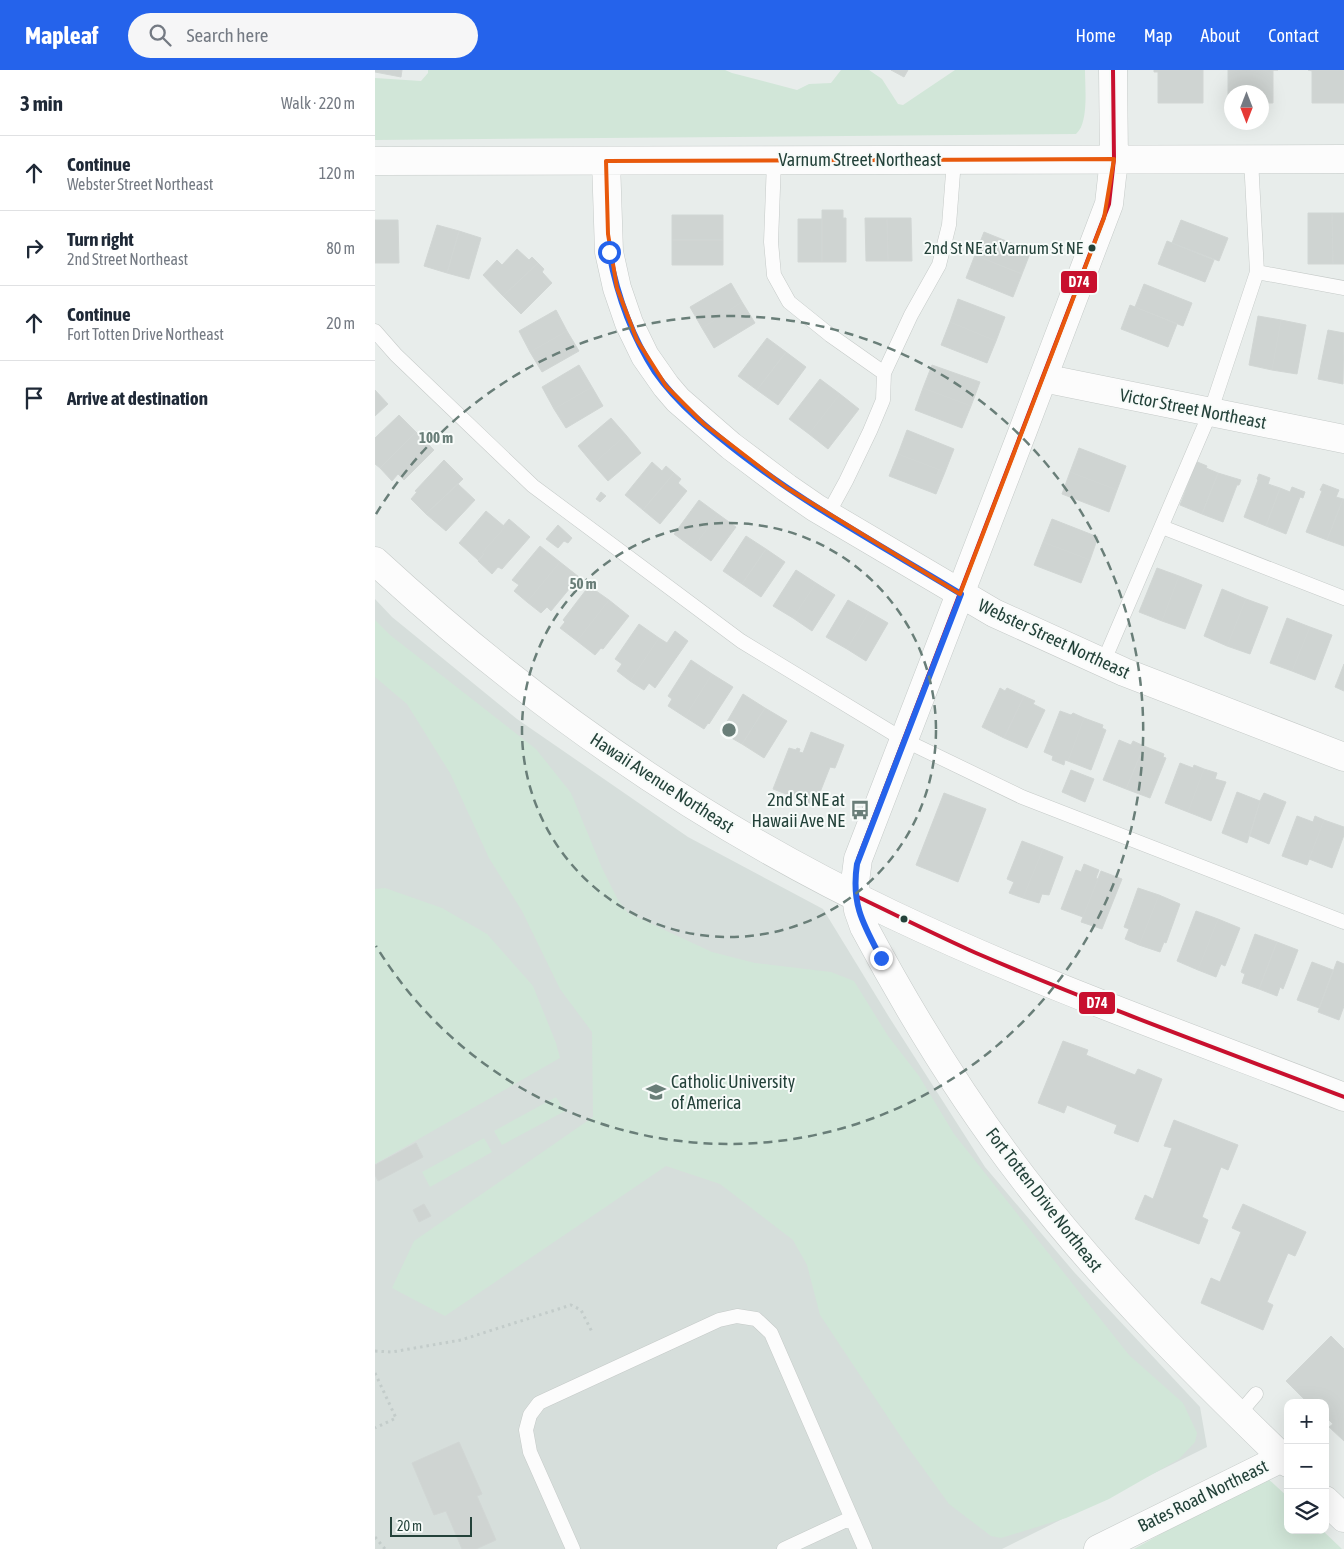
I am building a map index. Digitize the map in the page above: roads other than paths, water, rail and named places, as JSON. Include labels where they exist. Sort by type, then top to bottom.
[{"type":"street","name":"Fort Totten Drive Northeast","points":[[1113,70],[1114,159],[1109,204],[859,859],[856,873],[856,896],[858,910],[864,927],[906,1003],[956,1084],[1006,1155],[1066,1231],[1124,1298],[1166,1343],[1284,1460]]},
{"type":"street","name":"Varnum Street Northeast","points":[[375,161],[1344,159]]},
{"type":"street","name":"Webster Street Northeast","points":[[606,161],[608,234],[613,270],[622,306],[629,323],[645,356],[678,400],[731,446],[787,488],[827,514],[993,613],[1177,694],[1344,757]]},
{"type":"street","name":"Victor Street Northeast","points":[[1043,378],[1344,439]]},
{"type":"street","name":"Hawaii Avenue Northeast","points":[[375,561],[458,635],[513,680],[607,749],[681,798],[756,843],[930,933],[1025,973],[1344,1097]]},
{"type":"street","name":"Bates Road Northeast","points":[[1098,1549],[1284,1461]]},
{"type":"street","points":[[1329,1504],[1344,1518]]},
{"type":"lane","points":[[1103,663],[1210,413],[1257,272],[1251,159]]},
{"type":"lane","points":[[827,514],[846,481],[883,400],[884,373],[911,315],[939,265],[949,225],[954,160]]},
{"type":"lane","points":[[774,161],[771,242],[774,275],[789,302],[830,335],[884,373]]},
{"type":"lane","points":[[1257,272],[1344,288]]},
{"type":"lane","points":[[375,331],[396,355],[533,486],[741,641],[904,740],[1022,797],[1344,922]]},
{"type":"lane","points":[[1162,527],[1344,598]]},
{"type":"lane","points":[[573,1549],[530,1452],[526,1430],[530,1415],[539,1403],[719,1320],[737,1316],[756,1319],[771,1333],[865,1549]]},
{"type":"lane","points":[[1238,1415],[1256,1394]]},
{"type":"lane","points":[[784,1549],[851,1518]]},
{"type":"place","name":"2nd St NE at Varnum St NE","points":[[1092,248]]},
{"type":"place","name":"2nd St NE at Hawaii Ave NE","points":[[860,810]]},
{"type":"place","name":"Catholic University of America","points":[[656,1092]]}]
